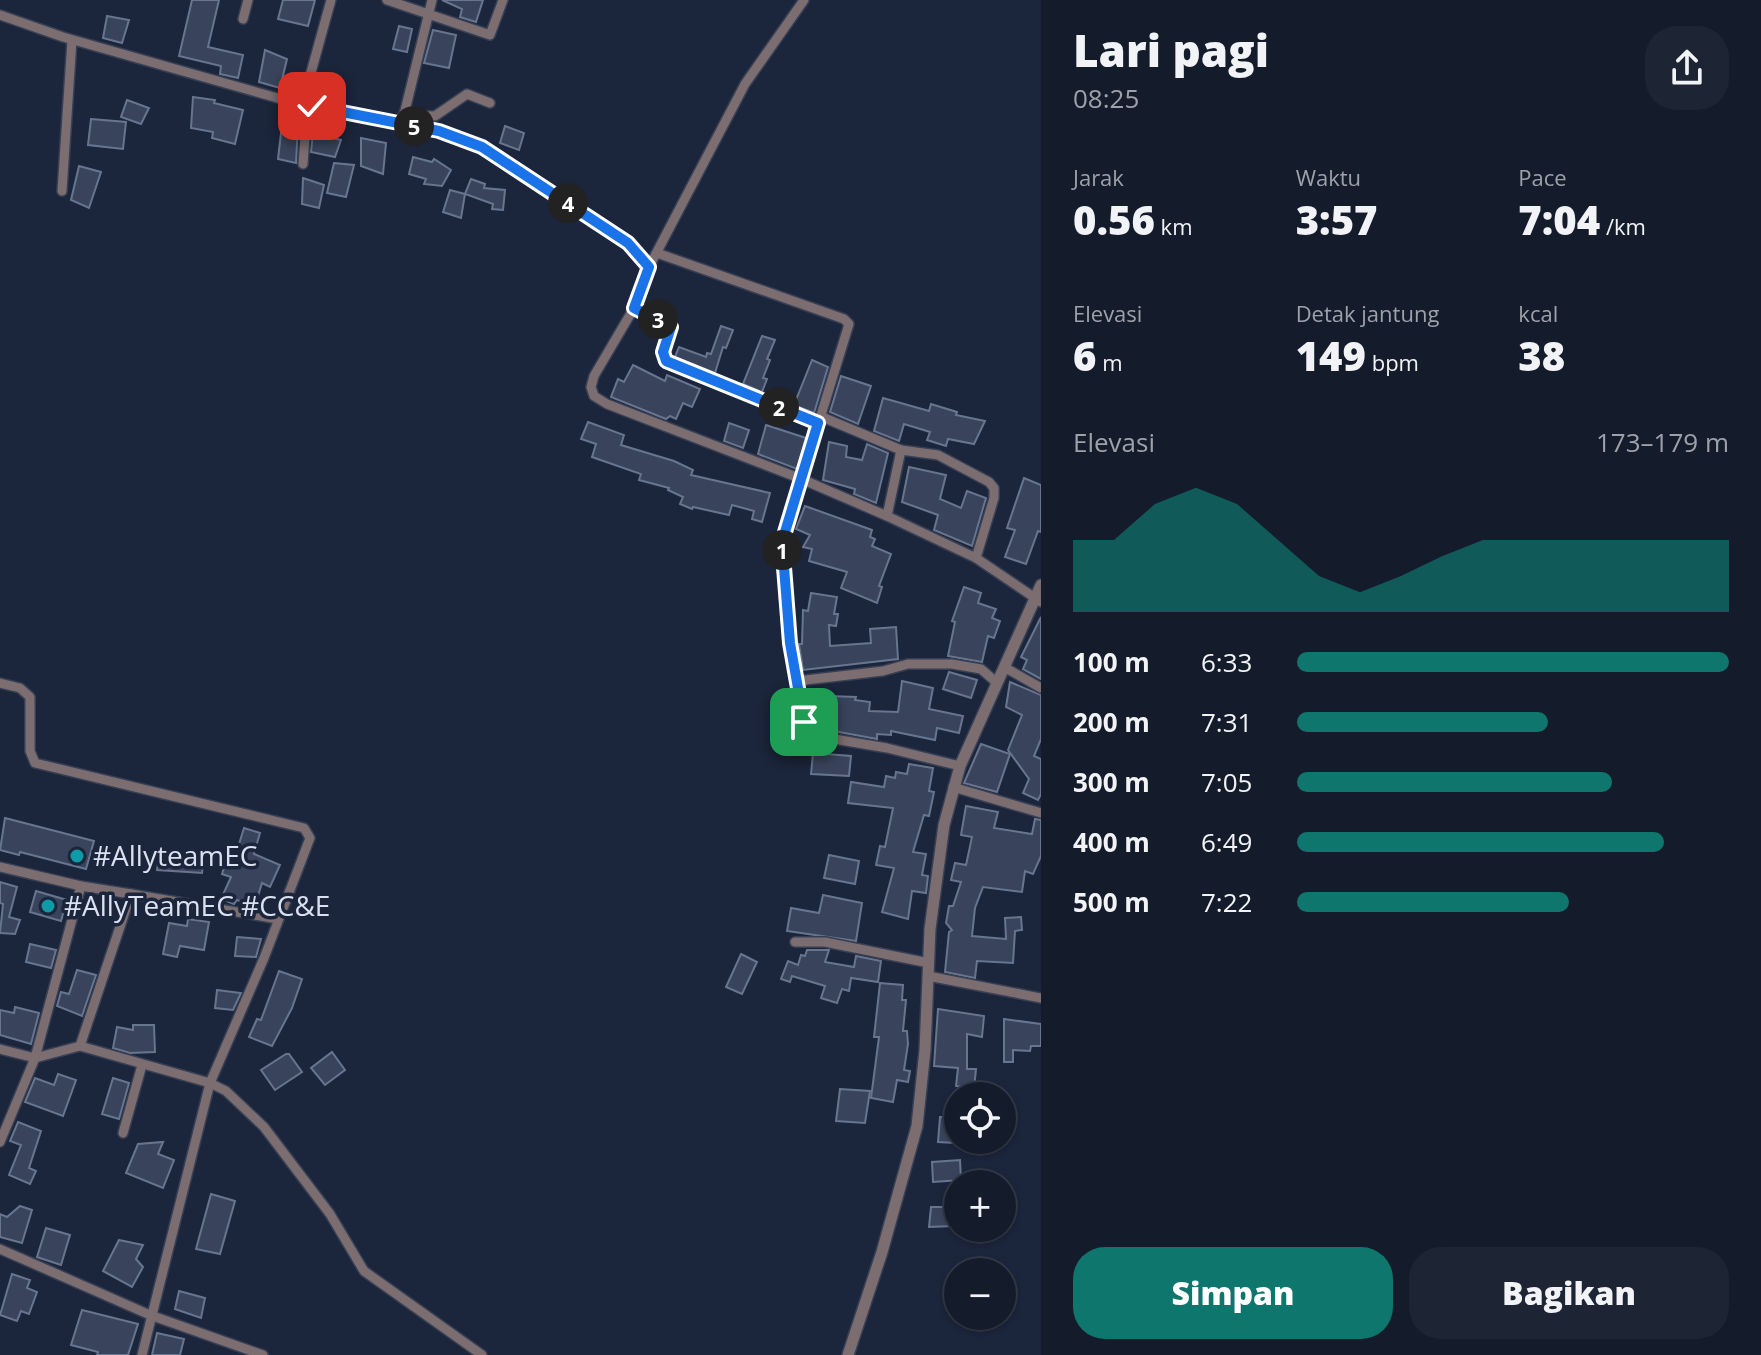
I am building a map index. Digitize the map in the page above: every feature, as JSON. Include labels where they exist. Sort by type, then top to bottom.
[{"type":"street","points":[[243,19],[248,0]]},
{"type":"street","points":[[303,164],[307,106],[331,0]]},
{"type":"street","points":[[387,0],[490,35],[503,0]]},
{"type":"street","points":[[402,119],[432,0]]},
{"type":"street","points":[[804,0],[745,84],[649,267],[634,308],[594,376],[591,387],[594,396],[607,404],[799,478],[887,516],[976,558],[1038,601]]},
{"type":"street","points":[[0,15],[72,40],[307,106],[402,119],[462,139],[500,158],[628,243],[649,267]]},
{"type":"street","points":[[62,191],[72,40]]},
{"type":"street","points":[[402,119],[435,116],[467,94],[490,103]]},
{"type":"street","points":[[657,253],[844,319],[849,324],[785,524],[781,559],[790,643],[805,734],[887,748],[960,766]]},
{"type":"street","points":[[634,308],[671,327],[663,352],[666,361],[901,450],[938,455],[994,488],[994,498],[976,558]]},
{"type":"street","points":[[887,516],[901,450]]},
{"type":"street","points":[[848,1355],[882,1252],[917,1126],[937,863],[953,787],[996,682],[1038,601],[1041,585]]},
{"type":"street","points":[[797,681],[883,671],[908,664],[952,664],[981,669],[996,682]]},
{"type":"street","points":[[1004,667],[1041,688]]},
{"type":"street","points":[[0,683],[20,688],[30,697],[30,751],[32,758],[40,765],[304,828],[309,832],[310,845],[210,1083],[142,1355]]},
{"type":"street","points":[[953,787],[1041,813]]},
{"type":"street","points":[[0,867],[81,886],[278,919]]},
{"type":"street","points":[[0,1142],[35,1058],[81,886]]},
{"type":"street","points":[[80,1046],[131,894]]},
{"type":"street","points":[[795,942],[825,942],[1041,998]]},
{"type":"street","points":[[0,1049],[35,1058],[80,1046],[210,1083],[226,1091],[264,1127],[330,1214],[364,1271],[482,1355]]},
{"type":"street","points":[[123,1133],[142,1065]]},
{"type":"street","points":[[0,1249],[150,1315],[263,1355]]},
{"type":"building","points":[[192,0],[219,0],[208,47],[243,55],[238,78],[220,74],[221,66],[179,56]]},
{"type":"building","points":[[283,0],[315,0],[308,26],[278,19]]},
{"type":"building","points":[[442,0],[483,0],[476,22],[460,17],[462,9]]},
{"type":"building","points":[[107,16],[129,20],[122,43],[103,38]]},
{"type":"building","points":[[399,26],[412,29],[407,52],[393,49]]},
{"type":"building","points":[[433,30],[456,35],[449,68],[424,63]]},
{"type":"building","points":[[265,50],[287,59],[280,88],[259,82]]},
{"type":"building","points":[[193,97],[215,100],[214,103],[243,110],[235,144],[212,138],[213,132],[191,128]]},
{"type":"building","points":[[127,100],[149,108],[141,124],[121,117]]},
{"type":"building","points":[[91,119],[126,122],[123,149],[88,145]]},
{"type":"building","points":[[282,124],[298,124],[296,163],[278,159]]},
{"type":"building","points":[[505,126],[524,133],[519,150],[500,143]]},
{"type":"building","points":[[313,133],[341,140],[335,157],[311,152]]},
{"type":"building","points":[[361,138],[386,143],[383,174],[361,166]]},
{"type":"building","points":[[413,157],[432,162],[434,159],[451,170],[442,186],[424,184],[426,179],[409,174]]},
{"type":"building","points":[[334,163],[354,165],[346,197],[327,193]]},
{"type":"building","points":[[79,166],[101,172],[89,208],[71,200]]},
{"type":"building","points":[[303,178],[324,185],[319,208],[302,204]]},
{"type":"building","points":[[471,179],[485,184],[484,188],[505,190],[503,210],[492,209],[493,204],[465,194]]},
{"type":"building","points":[[450,190],[465,194],[461,218],[443,212]]},
{"type":"building","points":[[721,326],[733,330],[726,348],[723,347],[715,373],[675,357],[679,347],[706,357],[707,353],[711,354]]},
{"type":"building","points":[[762,336],[775,340],[767,359],[770,360],[763,378],[767,379],[762,392],[743,384]]},
{"type":"building","points":[[812,360],[828,367],[814,413],[794,405]]},
{"type":"building","points":[[633,365],[665,381],[667,375],[700,389],[692,407],[683,403],[676,419],[670,416],[666,419],[611,397],[618,379],[624,382]]},
{"type":"building","points":[[841,376],[871,386],[858,424],[830,412]]},
{"type":"building","points":[[883,398],[929,411],[931,404],[957,412],[956,415],[985,421],[974,444],[948,439],[946,446],[927,440],[930,432],[904,424],[899,441],[874,431]]},
{"type":"building","points":[[588,422],[624,435],[621,445],[693,470],[691,475],[770,493],[762,522],[752,519],[754,511],[732,505],[729,515],[692,509],[680,504],[683,497],[669,488],[639,480],[641,474],[592,457],[596,444],[581,439]]},
{"type":"building","points":[[729,423],[749,430],[743,448],[724,441]]},
{"type":"building","points":[[766,425],[806,438],[797,469],[758,454]]},
{"type":"building","points":[[829,442],[847,446],[846,457],[862,460],[867,444],[888,453],[876,503],[854,494],[855,489],[823,480]]},
{"type":"building","points":[[909,467],[946,475],[940,499],[961,508],[967,491],[986,498],[972,546],[934,530],[938,515],[902,502]]},
{"type":"building","points":[[1024,478],[1041,485],[1041,532],[1038,531],[1026,564],[1005,557],[1015,530],[1007,528]]},
{"type":"building","points":[[805,506],[872,530],[870,537],[875,539],[872,546],[891,554],[879,586],[882,587],[877,603],[841,588],[847,572],[809,561],[812,549],[803,547],[810,535],[796,529]]},
{"type":"building","points":[[964,587],[981,593],[978,603],[996,609],[992,618],[1000,621],[994,638],[988,636],[982,662],[948,656],[955,622],[952,621]]},
{"type":"building","points":[[811,593],[837,597],[834,614],[838,614],[836,626],[829,625],[830,646],[871,643],[870,629],[896,627],[898,659],[803,670],[799,644],[802,644],[803,610],[808,611]]},
{"type":"building","points":[[1041,617],[1041,679],[1023,669],[1027,660],[1021,657]]},
{"type":"building","points":[[949,672],[977,680],[971,698],[943,689]]},
{"type":"building","points":[[902,681],[933,688],[929,709],[963,716],[959,733],[937,728],[935,740],[891,731],[891,735],[877,734],[877,739],[828,730],[829,696],[856,697],[855,700],[870,702],[869,711],[898,712]]},
{"type":"building","points":[[1010,682],[1041,695],[1041,739],[1034,756],[1041,759],[1041,794],[1038,800],[1023,793],[1029,779],[1008,750],[1022,715],[1006,707]]},
{"type":"building","points":[[981,744],[1010,754],[997,792],[964,783]]},
{"type":"building","points":[[813,753],[851,756],[849,776],[811,774]]},
{"type":"building","points":[[909,764],[933,768],[929,791],[934,792],[929,816],[924,815],[913,852],[926,854],[922,875],[928,876],[926,893],[912,891],[908,919],[882,912],[894,868],[876,865],[880,846],[885,847],[893,808],[848,803],[851,782],[884,787],[886,776],[895,778],[896,772],[907,774]]},
{"type":"building","points":[[966,806],[998,812],[994,828],[1032,834],[1035,819],[1041,820],[1041,856],[1033,874],[1025,871],[1022,892],[983,887],[975,908],[972,936],[1006,939],[1005,918],[1021,917],[1022,930],[1015,931],[1013,963],[977,961],[975,978],[945,972],[949,932],[952,930],[946,923],[949,906],[953,906],[961,882],[951,880],[955,863],[966,865],[972,837],[961,835]]},
{"type":"building","points":[[5,818],[94,841],[86,869],[0,850]]},
{"type":"building","points":[[244,828],[260,833],[254,854],[280,865],[270,887],[262,883],[255,906],[221,899],[231,877],[222,874],[228,855],[235,857]]},
{"type":"building","points":[[160,851],[188,856],[188,852],[204,854],[202,873],[157,870]]},
{"type":"building","points":[[829,855],[859,861],[855,884],[824,878]]},
{"type":"building","points":[[0,882],[17,887],[9,917],[20,920],[15,934],[0,933],[3,904],[0,903]]},
{"type":"building","name":"#AllyTeamEC #CC&E","points":[[36,891],[67,900],[61,921],[30,912]]},
{"type":"building","points":[[823,895],[862,903],[856,941],[787,931],[791,908],[819,913]]},
{"type":"building","points":[[188,919],[209,922],[204,950],[180,946],[177,957],[163,954],[169,923],[187,926]]},
{"type":"building","points":[[237,937],[261,939],[256,957],[235,956]]},
{"type":"building","points":[[30,944],[56,950],[51,968],[26,962]]},
{"type":"building","points":[[807,950],[829,950],[825,962],[854,967],[856,956],[881,961],[878,982],[851,978],[849,991],[842,989],[837,1003],[821,998],[825,986],[792,976],[790,982],[781,979],[788,961],[798,965],[801,955],[805,956]]},
{"type":"building","points":[[741,954],[757,962],[742,994],[726,987]]},
{"type":"building","points":[[77,970],[96,975],[82,1016],[57,1006],[61,992],[69,994]]},
{"type":"building","points":[[279,971],[302,979],[292,1008],[272,1046],[249,1037],[257,1019],[261,1020]]},
{"type":"building","points":[[880,983],[903,985],[902,1000],[906,1000],[903,1031],[907,1031],[908,1044],[904,1070],[910,1071],[908,1082],[897,1080],[893,1102],[871,1098],[879,1037],[874,1037]]},
{"type":"building","points":[[217,990],[241,993],[233,1010],[215,1008]]},
{"type":"building","points":[[15,1007],[39,1013],[31,1044],[0,1035],[0,1010],[14,1013]]},
{"type":"building","points":[[938,1009],[984,1016],[982,1037],[967,1034],[967,1069],[976,1069],[975,1082],[956,1082],[958,1068],[934,1066]]},
{"type":"building","points":[[1004,1019],[1041,1024],[1041,1046],[1031,1046],[1030,1051],[1013,1050],[1013,1062],[1004,1062]]},
{"type":"building","points":[[133,1025],[154,1025],[155,1052],[130,1053],[113,1048],[117,1027],[133,1030]]},
{"type":"building","points":[[332,1052],[345,1070],[325,1085],[311,1068]]},
{"type":"building","points":[[286,1054],[302,1072],[275,1090],[261,1070]]},
{"type":"building","points":[[58,1074],[76,1080],[63,1116],[25,1102],[35,1078],[54,1085]]},
{"type":"building","points":[[113,1078],[129,1083],[119,1119],[102,1114]]},
{"type":"building","points":[[840,1089],[870,1091],[865,1123],[836,1121]]},
{"type":"building","points":[[940,1117],[944,1117],[944,1142],[938,1142]]},
{"type":"building","points":[[18,1122],[41,1131],[29,1168],[36,1171],[30,1184],[9,1175],[21,1145],[10,1141]]},
{"type":"building","points":[[163,1142],[158,1154],[174,1160],[163,1188],[126,1173],[138,1144]]},
{"type":"building","points":[[960,1160],[960,1170],[944,1170],[944,1181],[933,1182],[932,1162]]},
{"type":"building","points":[[211,1194],[235,1201],[220,1254],[196,1249]]},
{"type":"building","points":[[20,1206],[32,1210],[22,1243],[0,1237],[0,1214],[7,1217]]},
{"type":"building","points":[[931,1207],[944,1207],[944,1226],[929,1227]]},
{"type":"building","points":[[46,1228],[70,1235],[61,1265],[37,1257]]},
{"type":"building","points":[[119,1240],[143,1245],[136,1259],[143,1267],[132,1287],[103,1271]]},
{"type":"building","points":[[12,1274],[30,1280],[27,1288],[37,1292],[29,1314],[21,1311],[17,1321],[0,1315]]},
{"type":"building","points":[[179,1291],[205,1298],[201,1318],[175,1309]]},
{"type":"building","points":[[82,1310],[138,1324],[128,1355],[97,1355],[98,1352],[71,1345]]},
{"type":"building","points":[[157,1333],[184,1339],[180,1355],[152,1355]]},
{"type":"place","name":"#AllyteamEC","points":[[77,856]]},
{"type":"place","name":"#AllyTeamEC #CC&E","points":[[48,906]]},
{"type":"route","points":[[312,106],[439,131],[482,147],[521,170],[639,253],[649,267],[634,308],[671,327],[663,352],[666,361],[818,423],[785,524],[781,559],[790,643],[804,722]]}]
